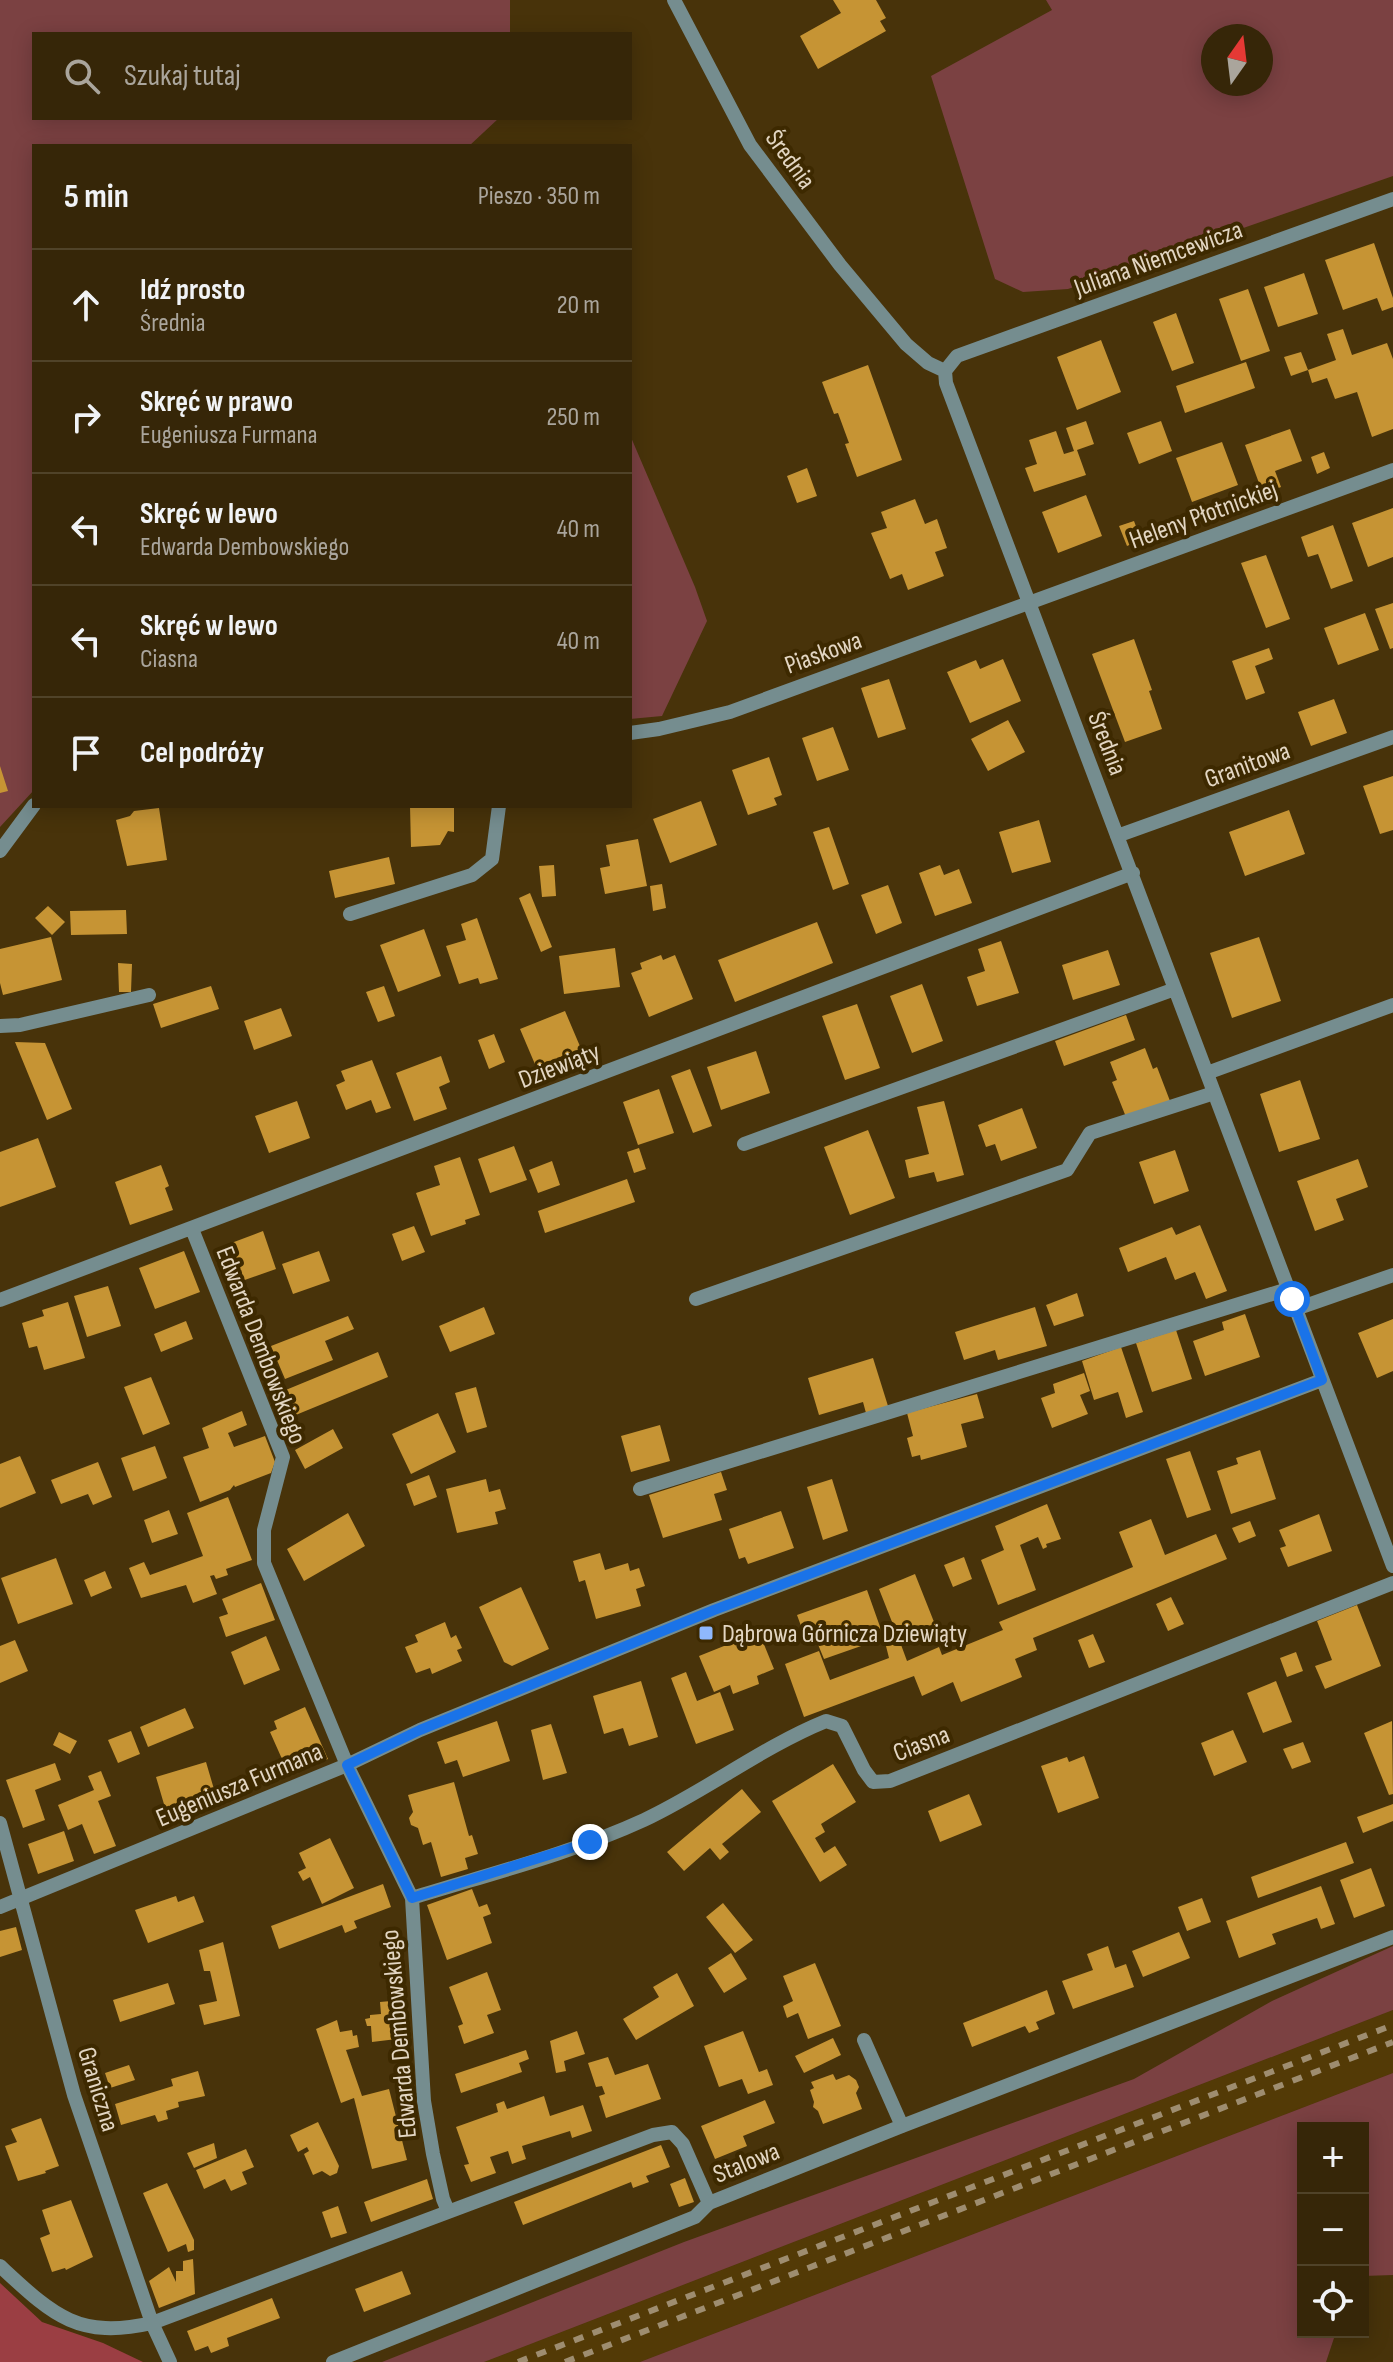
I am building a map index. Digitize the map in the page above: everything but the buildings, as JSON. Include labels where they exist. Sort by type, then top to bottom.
[{"type":"street","name":"Średnia","points":[[674,0],[750,145],[840,265],[906,344],[928,363],[945,371],[946,383],[1393,1566]]},
{"type":"street","name":"Juliana Niemcewicza","points":[[945,371],[957,356],[1393,199]]},
{"type":"street","name":"Heleny Płotnickiej","points":[[1029,602],[1393,470]]},
{"type":"street","name":"Piaskowa","points":[[632,733],[730,712],[1029,602]]},
{"type":"street","name":"Granitowa","points":[[1117,836],[1393,737]]},
{"type":"street","points":[[0,851],[32,808]]},
{"type":"street","points":[[350,914],[472,875],[492,859],[499,808]]},
{"type":"street","name":"Dziewiąty","points":[[0,1300],[1133,873]]},
{"type":"street","points":[[744,1144],[1175,989]]},
{"type":"street","points":[[0,1026],[20,1025],[149,995]]},
{"type":"street","points":[[1207,1073],[1393,1005]]},
{"type":"street","points":[[696,1299],[1067,1170],[1090,1133],[1214,1093]]},
{"type":"street","name":"Edwarda Dembowskiego","points":[[192,1229],[283,1457],[264,1530],[264,1563],[347,1765],[412,1898],[424,2101],[433,2154],[448,2211]]},
{"type":"street","points":[[1296,1309],[1393,1275]]},
{"type":"street","points":[[640,1489],[1288,1289]]},
{"type":"street","name":"Eugeniusza Furmana","points":[[0,1907],[714,1610],[1322,1380]]},
{"type":"street","name":"Ciasna","points":[[412,1898],[590,1842],[645,1820],[751,1758],[826,1721],[842,1726],[873,1782],[890,1781],[1393,1583]]},
{"type":"street","name":"Graniczna","points":[[0,1823],[74,2095],[152,2323],[170,2362]]},
{"type":"street","name":"Stalowa","points":[[0,2266],[42,2304],[71,2322],[92,2328],[127,2329],[152,2323],[653,2135],[672,2132],[683,2144],[709,2203],[1393,1937]]},
{"type":"street","points":[[864,2040],[902,2126]]},
{"type":"street","points":[[333,2362],[695,2217],[709,2203]]},
{"type":"shaded area","points":[[0,0],[510,0],[510,32],[32,32],[32,120],[497,120],[471,144],[32,144],[32,792],[0,827]]},
{"type":"shaded area","points":[[1046,0],[1393,0],[1393,176],[1068,289],[1023,292],[995,279],[931,76],[1052,10]]},
{"type":"shaded area","points":[[632,440],[707,621],[662,716],[632,719]]},
{"type":"shaded area","points":[[1393,1946],[1393,2010],[484,2362],[382,2362],[684,2242],[1134,2079],[1272,2001]]},
{"type":"shaded area","points":[[1393,2010],[1393,2073],[640,2362],[484,2362]]},
{"type":"shaded area","points":[[1393,2073],[1393,2275],[1369,2276],[1369,2122],[1297,2122],[1297,2338],[1334,2338],[1326,2362],[640,2362]]},
{"type":"shaded area","points":[[0,2283],[42,2322],[103,2343],[143,2362],[0,2362]]},
{"type":"railway","points":[[518,2362],[1393,2025]]},
{"type":"railway","points":[[565,2362],[1393,2042]]},
{"type":"place","name":"Dąbrowa Górnicza Dziewiąty","points":[[706,1633]]},
{"type":"route","points":[[590,1842],[412,1898],[347,1765],[420,1730],[714,1610],[1322,1380],[1292,1299]]}]
